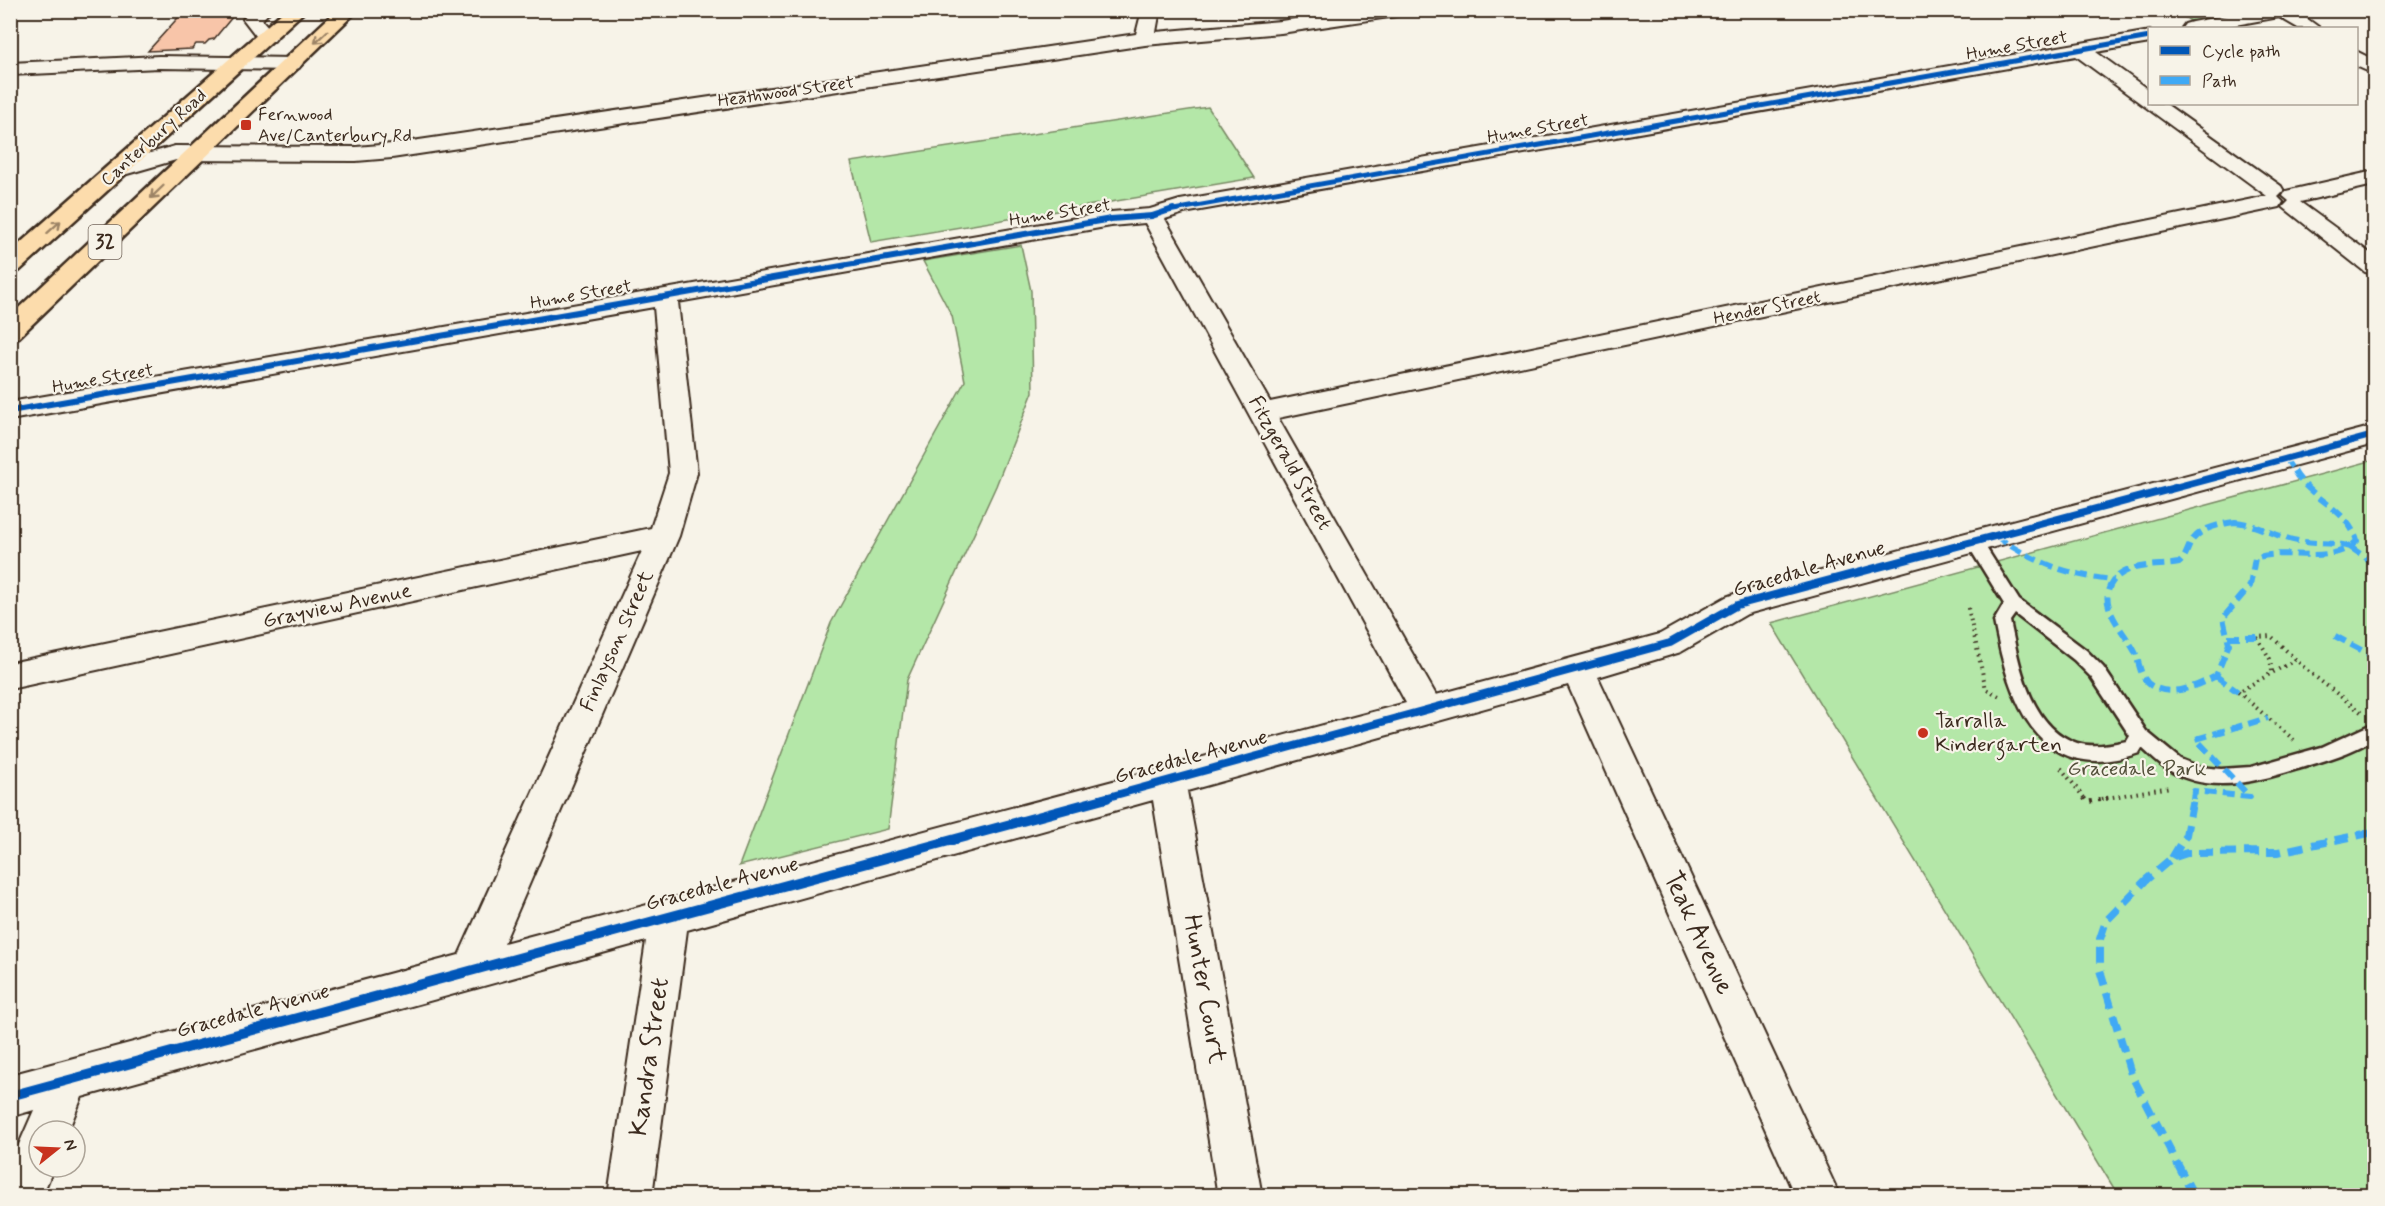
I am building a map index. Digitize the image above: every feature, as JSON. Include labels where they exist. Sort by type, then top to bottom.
[{"type":"main road","name":"Canterbury Road","points":[[10,267],[297,10]]},
{"type":"main road","name":"Canterbury Road","points":[[10,332],[187,152],[292,64],[350,10]]},
{"type":"street","points":[[159,62],[264,40],[252,19],[262,10]]},
{"type":"street","points":[[1145,39],[1151,10]]},
{"type":"street","name":"Heathwood Street","points":[[120,169],[187,152],[356,154],[392,151],[1145,39],[1281,27],[1396,10]]},
{"type":"street","points":[[2197,27],[2281,11],[2308,27]]},
{"type":"street","name":"Hume Street","points":[[10,411],[1111,219],[1152,216],[1192,205],[2148,37]]},
{"type":"street","points":[[2080,50],[2148,100]]},
{"type":"street","points":[[2358,58],[2374,68]]},
{"type":"street","points":[[10,69],[159,62],[292,64]]},
{"type":"street","points":[[2155,105],[2374,267]]},
{"type":"street","points":[[158,135],[187,152]]},
{"type":"street","name":"Hender Street","points":[[1261,413],[2374,178]]},
{"type":"street","name":"Fitzgerald Street","points":[[1152,216],[1427,710]]},
{"type":"street","name":"Finlayson Street","points":[[473,969],[664,536],[683,473],[665,296]]},
{"type":"street","name":"Gracedale Avenue","points":[[10,1096],[1578,670],[1670,643],[1737,605],[2374,435]]},
{"type":"street","name":"Grayview Avenue","points":[[10,676],[664,536]]},
{"type":"street","name":"Teak Avenue","points":[[1578,670],[1818,1196]]},
{"type":"street","name":"Hunter Court","points":[[1168,782],[1240,1196]]},
{"type":"street","name":"Kandra Street","points":[[630,1196],[669,918]]},
{"type":"street","points":[[52,1119],[68,1080]]},
{"type":"street","points":[[20,1196],[27,1179]]},
{"type":"lane","points":[[1974,542],[2013,604],[2067,644],[2097,672],[2140,735],[2174,764],[2199,774],[2222,777],[2251,775],[2313,757],[2358,740],[2371,723]]},
{"type":"lane","points":[[2013,604],[2002,621],[2020,697],[2037,724],[2054,741],[2073,750],[2114,753],[2133,748],[2140,735]]},
{"type":"path","points":[[2272,671],[2270,659],[2257,637],[2271,636],[2295,660],[2371,723]]},
{"type":"path","points":[[2295,660],[2238,692],[2313,757]]},
{"type":"green space","points":[[2175,11],[2259,11],[2192,22]]},
{"type":"green space","points":[[1208,107],[1254,178],[871,242],[851,162]]},
{"type":"green space","points":[[1021,245],[1031,291],[1033,392],[996,486],[907,680],[888,829],[739,866],[831,623],[965,381],[952,316],[923,261]]},
{"type":"green space","name":"Gracedale Park","points":[[2374,460],[2374,1195],[2118,1195],[1771,623]]},
{"type":"building","points":[[185,10],[238,10],[214,39],[205,44],[196,44],[192,49],[148,51]]},
{"type":"marked path","points":[[2286,459],[2302,484],[2349,522],[2357,541],[2348,549],[2337,553],[2279,553],[2255,558],[2250,586],[2223,618],[2229,644],[2216,676],[2195,686],[2171,691],[2156,688],[2146,682],[2134,650],[2118,626],[2109,606],[2107,597],[2109,588],[2114,580],[2137,567],[2179,563],[2195,537],[2211,527],[2224,523],[2245,523],[2296,541],[2331,542],[2344,545],[2351,548],[2363,554],[2374,563]]},
{"type":"marked path","points":[[1996,536],[2023,554],[2051,567],[2081,576],[2114,580]]},
{"type":"marked path","points":[[2335,636],[2374,657]]},
{"type":"marked path","points":[[2228,637],[2257,637]]},
{"type":"marked path","points":[[2216,676],[2238,692]]},
{"type":"marked path","points":[[2172,858],[2189,827],[2194,791],[2250,797],[2196,739],[2268,718]]},
{"type":"marked path","points":[[2194,1196],[2131,1074],[2100,970],[2100,939],[2106,921],[2147,879],[2172,858],[2187,853],[2278,852],[2374,832]]},
{"type":"cycle path","points":[[10,411],[1111,219],[1152,216],[1180,207],[2148,37]]},
{"type":"cycle path","points":[[10,1096],[1578,670],[1670,643],[1737,605],[2374,435]]},
{"type":"place","name":"Fernwood Ave/Canterbury Rd","points":[[246,125]]},
{"type":"place","name":"Tarralla Kindergarten","points":[[1923,733]]}]
